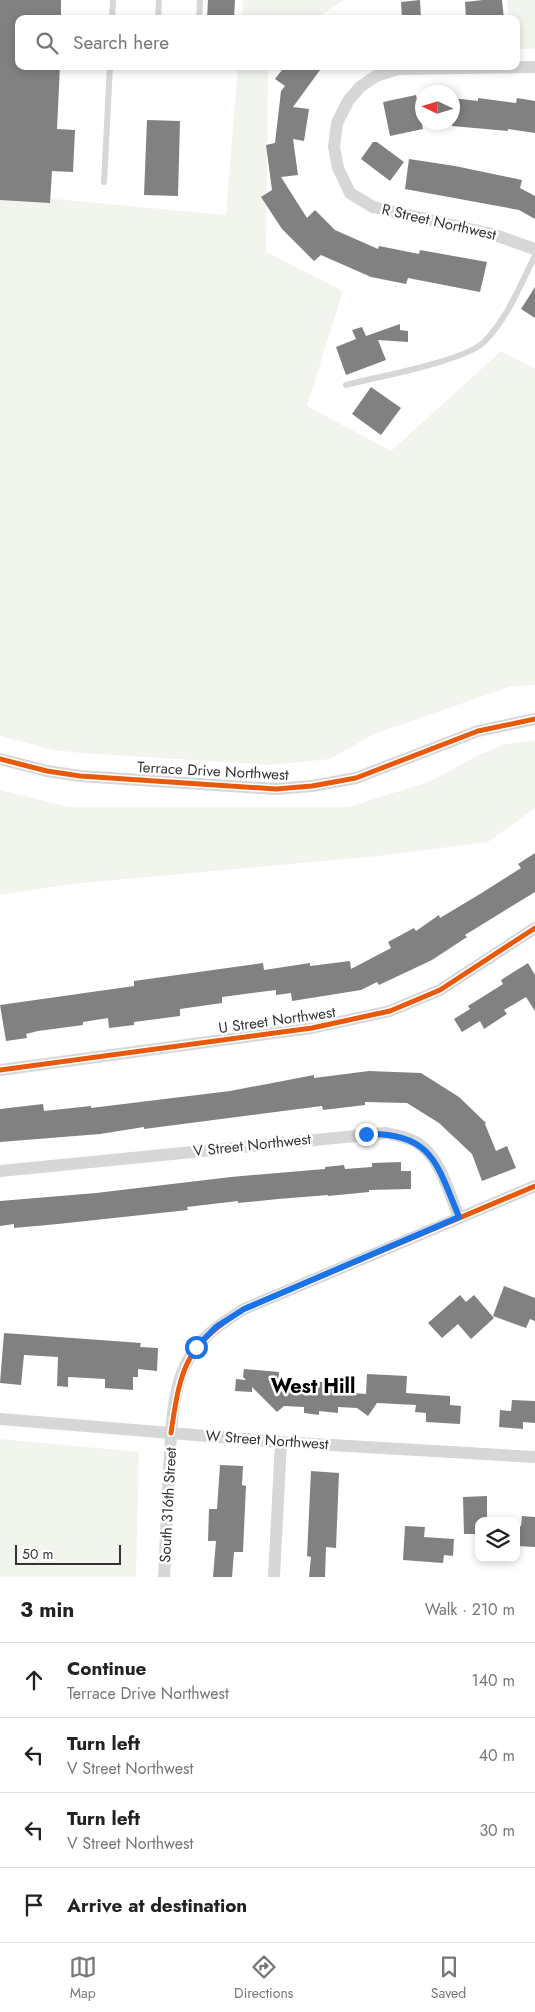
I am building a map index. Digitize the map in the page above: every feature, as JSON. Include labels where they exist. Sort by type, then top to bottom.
[{"type":"street","name":"R Street Northwest","points":[[520,67],[535,67]]},
{"type":"street","name":"R Street Northwest","points":[[395,70],[376,76],[360,87],[348,101],[337,123],[334,147],[338,168],[350,192],[373,207],[492,234],[535,249]]},
{"type":"street","name":"Terrace Drive Northwest","points":[[0,759],[47,771],[80,776],[276,789],[312,786],[356,778],[478,731],[535,719]]},
{"type":"street","name":"U Street Northwest","points":[[0,1070],[312,1028],[390,1011],[440,990],[535,928]]},
{"type":"street","name":"V Street Northwest","points":[[0,1171],[386,1133],[404,1137],[418,1143],[429,1154],[439,1168],[459,1217]]},
{"type":"street","points":[[171,1433],[178,1388],[184,1366],[196,1347],[216,1327],[244,1309],[535,1186]]},
{"type":"street","name":"W Street Northwest","points":[[0,1419],[281,1442],[535,1457]]},
{"type":"street","name":"South 316th Street","points":[[164,1577],[171,1433]]},
{"type":"street","points":[[274,1577],[281,1442]]},
{"type":"lane","points":[[112,15],[113,0]]},
{"type":"lane","points":[[158,15],[159,0]]},
{"type":"lane","points":[[199,15],[200,0]]},
{"type":"lane","points":[[104,182],[110,70]]},
{"type":"lane","points":[[346,385],[429,364],[472,350],[484,342],[502,320],[535,256]]},
{"type":"shaded area","points":[[243,0],[344,0],[322,15],[242,15]]},
{"type":"shaded area","points":[[507,0],[535,0],[535,49],[520,49],[520,15],[509,15]]},
{"type":"shaded area","points":[[238,70],[268,70],[266,252],[343,291],[307,406],[391,451],[501,351],[535,369],[535,685],[509,687],[374,734],[330,759],[270,765],[53,750],[0,736],[0,194],[226,215]]},
{"type":"shaded area","points":[[535,740],[535,808],[488,842],[378,856],[72,884],[0,895],[0,790],[69,807],[349,807],[431,781],[475,757],[502,745]]},
{"type":"shaded area","points":[[0,1439],[139,1452],[136,1577],[0,1577]]},
{"type":"building","points":[[0,0],[61,0],[61,15],[15,15],[15,70],[60,70],[57,129],[75,130],[73,172],[52,171],[50,203],[0,200]]},
{"type":"building","points":[[208,0],[235,0],[234,15],[207,15]]},
{"type":"building","points":[[420,0],[421,15],[402,15],[401,2]]},
{"type":"building","points":[[502,0],[504,15],[466,15],[465,2]]},
{"type":"building","points":[[282,70],[320,70],[293,107],[309,109],[304,141],[293,139],[298,175],[281,177],[307,218],[315,210],[335,230],[378,249],[379,246],[419,254],[420,250],[487,262],[480,292],[408,278],[406,284],[371,277],[321,255],[314,261],[282,229],[261,197],[272,190],[266,145],[275,143],[281,91],[285,86],[275,79]]},
{"type":"building","points":[[415,95],[415,130],[418,130],[390,136],[383,102]]},
{"type":"building","points":[[478,98],[516,103],[517,98],[535,101],[535,133],[508,129],[508,131],[460,127],[460,99],[478,101]]},
{"type":"building","points":[[147,120],[180,121],[178,196],[144,195]]},
{"type":"building","points":[[373,142],[377,142],[404,162],[390,181],[361,159]]},
{"type":"building","points":[[409,159],[455,166],[522,180],[520,188],[535,196],[535,219],[519,210],[405,189]]},
{"type":"building","points":[[535,287],[535,318],[521,309]]},
{"type":"building","points":[[400,324],[400,330],[408,331],[408,342],[378,340],[386,360],[346,375],[336,347],[356,339],[352,330],[362,327],[366,336]]},
{"type":"building","points":[[371,387],[401,408],[381,435],[352,414]]},
{"type":"building","points":[[535,853],[535,892],[465,935],[467,937],[432,960],[379,985],[377,982],[361,990],[292,1001],[291,993],[276,995],[276,990],[222,997],[222,1003],[180,1009],[180,1016],[134,1022],[134,1025],[109,1028],[108,1018],[83,1022],[83,1025],[38,1031],[26,1034],[27,1038],[6,1041],[0,1005],[134,986],[134,981],[263,963],[264,970],[310,963],[310,966],[350,961],[351,969],[391,948],[388,942],[414,928],[416,931],[439,915],[440,918],[480,894],[521,868],[518,864]]},
{"type":"building","points":[[528,963],[535,975],[535,1011],[526,997],[504,1010],[507,1014],[484,1029],[480,1021],[462,1032],[454,1019],[470,1009],[468,1006],[503,984],[501,980]]},
{"type":"building","points":[[369,1071],[421,1073],[459,1097],[486,1123],[496,1151],[507,1146],[516,1168],[482,1181],[472,1154],[439,1123],[407,1103],[365,1102],[365,1105],[323,1110],[322,1106],[100,1134],[0,1142],[0,1109],[43,1104],[44,1111],[91,1106],[91,1108],[230,1091],[314,1075],[314,1078]]},
{"type":"building","points":[[401,1162],[401,1171],[411,1171],[411,1189],[369,1190],[369,1192],[238,1203],[238,1201],[187,1207],[188,1210],[58,1224],[14,1228],[14,1224],[0,1226],[0,1201],[96,1193],[231,1177],[325,1169],[325,1167],[344,1165],[345,1169],[372,1167],[372,1163]]},
{"type":"building","points":[[504,1286],[535,1298],[535,1321],[530,1319],[526,1328],[493,1316]]},
{"type":"building","points":[[460,1295],[466,1302],[474,1295],[494,1318],[471,1339],[458,1324],[442,1338],[428,1323]]},
{"type":"building","points":[[4,1333],[141,1343],[140,1347],[158,1348],[157,1371],[138,1369],[138,1377],[133,1377],[133,1390],[105,1388],[105,1379],[68,1377],[68,1387],[57,1386],[58,1357],[24,1355],[21,1385],[0,1383]]},
{"type":"building","points":[[244,1369],[279,1372],[278,1389],[306,1391],[306,1381],[342,1383],[341,1392],[366,1394],[367,1374],[407,1376],[406,1393],[450,1396],[450,1405],[461,1406],[460,1424],[426,1422],[426,1413],[415,1412],[416,1405],[377,1403],[368,1416],[357,1408],[338,1407],[338,1413],[319,1411],[319,1415],[304,1413],[304,1407],[284,1406],[277,1412],[252,1387],[252,1392],[235,1391],[236,1379],[246,1380],[243,1377]]},
{"type":"building","points":[[512,1400],[535,1401],[535,1423],[523,1422],[523,1429],[499,1427],[500,1410],[511,1411]]},
{"type":"building","points":[[220,1465],[243,1466],[242,1485],[246,1486],[243,1552],[234,1552],[232,1577],[213,1577],[216,1541],[208,1541],[209,1509],[217,1509]]},
{"type":"building","points":[[311,1471],[339,1473],[336,1548],[326,1547],[325,1577],[309,1577],[311,1557],[307,1556]]},
{"type":"building","points":[[487,1496],[487,1517],[475,1517],[475,1534],[464,1534],[463,1497]]},
{"type":"building","points":[[522,1516],[535,1517],[535,1547],[520,1546]]},
{"type":"building","points":[[405,1526],[425,1527],[424,1537],[454,1539],[453,1556],[444,1555],[443,1563],[403,1560]]},
{"type":"cycle path","points":[[0,759],[47,771],[80,776],[276,789],[312,786],[356,778],[478,731],[535,719]]},
{"type":"cycle path","points":[[0,1070],[312,1028],[390,1011],[440,990],[535,928]]},
{"type":"cycle path","points":[[171,1433],[178,1390],[189,1360],[209,1335],[224,1322],[244,1309],[535,1186]]},
{"type":"district","name":"West Hill","points":[[313,1386]]},
{"type":"route","points":[[196,1347],[216,1327],[244,1309],[459,1217],[439,1168],[418,1143],[404,1137],[386,1133],[366,1134]]}]
